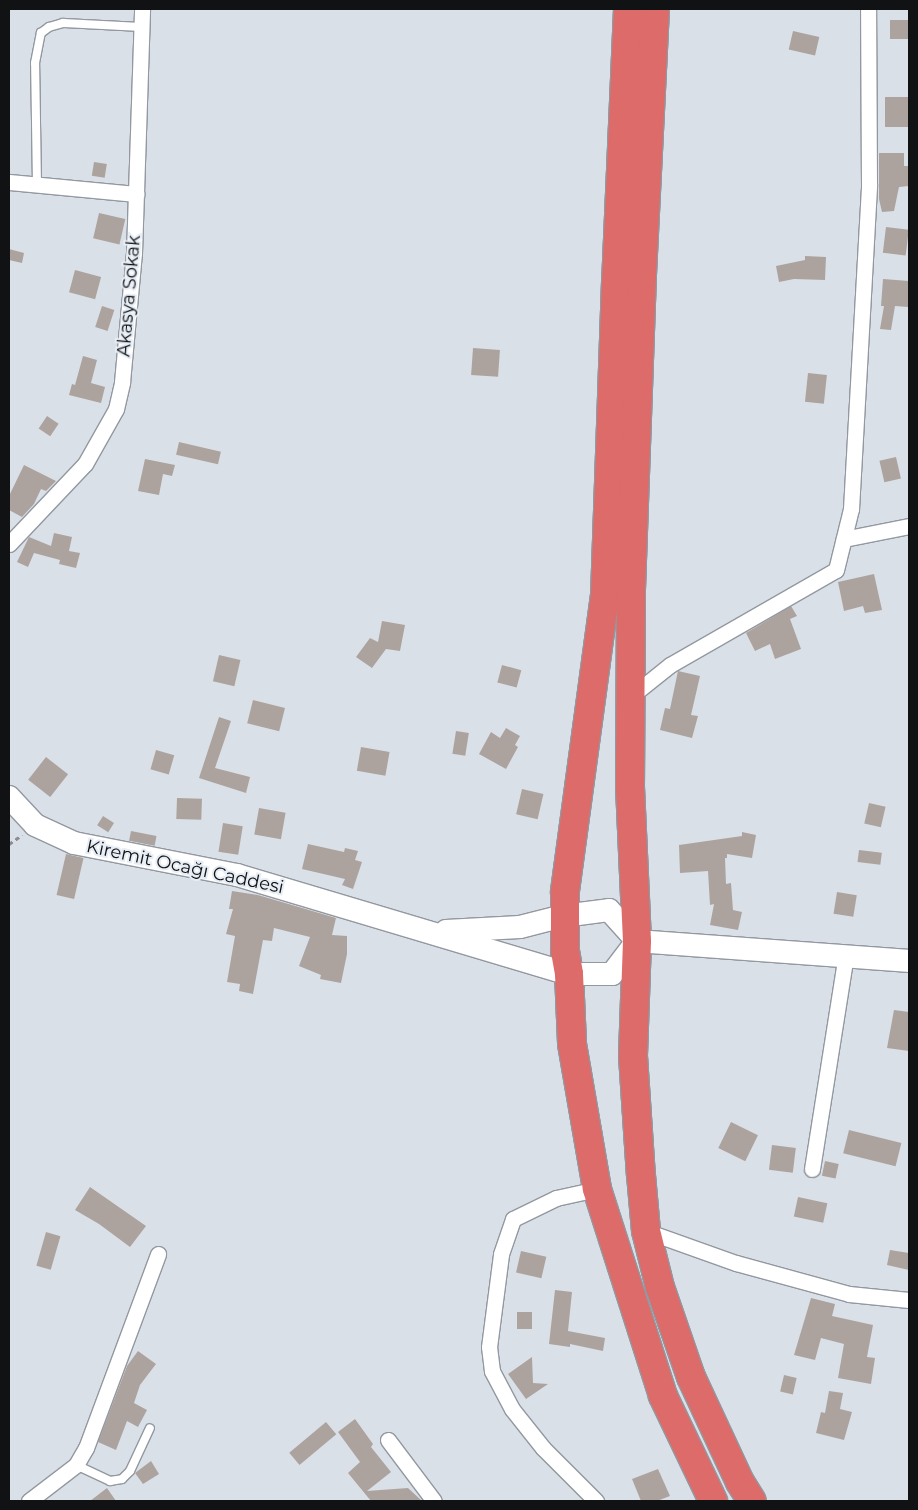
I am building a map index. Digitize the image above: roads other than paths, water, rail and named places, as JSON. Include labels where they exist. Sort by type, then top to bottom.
[{"type":"highway","points":[[628,9],[616,271],[605,595],[563,916],[572,1044],[597,1189],[663,1396],[714,1501]]},
{"type":"highway","points":[[655,9],[631,597],[630,787],[637,941],[633,1056],[646,1231],[660,1287],[691,1377],[740,1482],[752,1501]]},
{"type":"street","name":"Akasya Sokak","points":[[9,544],[85,464],[116,409],[122,382],[134,253],[142,9]]},
{"type":"street","points":[[630,697],[670,665],[836,570],[851,509],[869,184],[868,9]]},
{"type":"street","points":[[9,182],[136,194]]},
{"type":"street","points":[[844,539],[909,526]]},
{"type":"street","name":"Kiremit Ocağı Caddesi","points":[[9,797],[35,825],[74,843],[237,875],[431,931],[568,974],[612,974],[637,941]]},
{"type":"street","points":[[431,931],[520,927],[563,916],[609,910],[637,941],[846,954],[909,961]]},
{"type":"street","points":[[812,1169],[846,954]]},
{"type":"street","points":[[596,1501],[543,1448],[512,1409],[492,1371],[489,1347],[501,1254],[512,1219],[556,1198],[597,1189]]},
{"type":"street","points":[[646,1231],[736,1263],[849,1294],[909,1300]]},
{"type":"street","points":[[27,1501],[76,1465],[86,1448],[158,1254]]},
{"type":"street","points":[[388,1440],[434,1501]]},
{"type":"lane","points":[[37,185],[34,63],[41,33],[49,27],[63,23],[142,27]]},
{"type":"lane","points":[[76,1465],[110,1481],[122,1479],[130,1471],[150,1428]]}]
